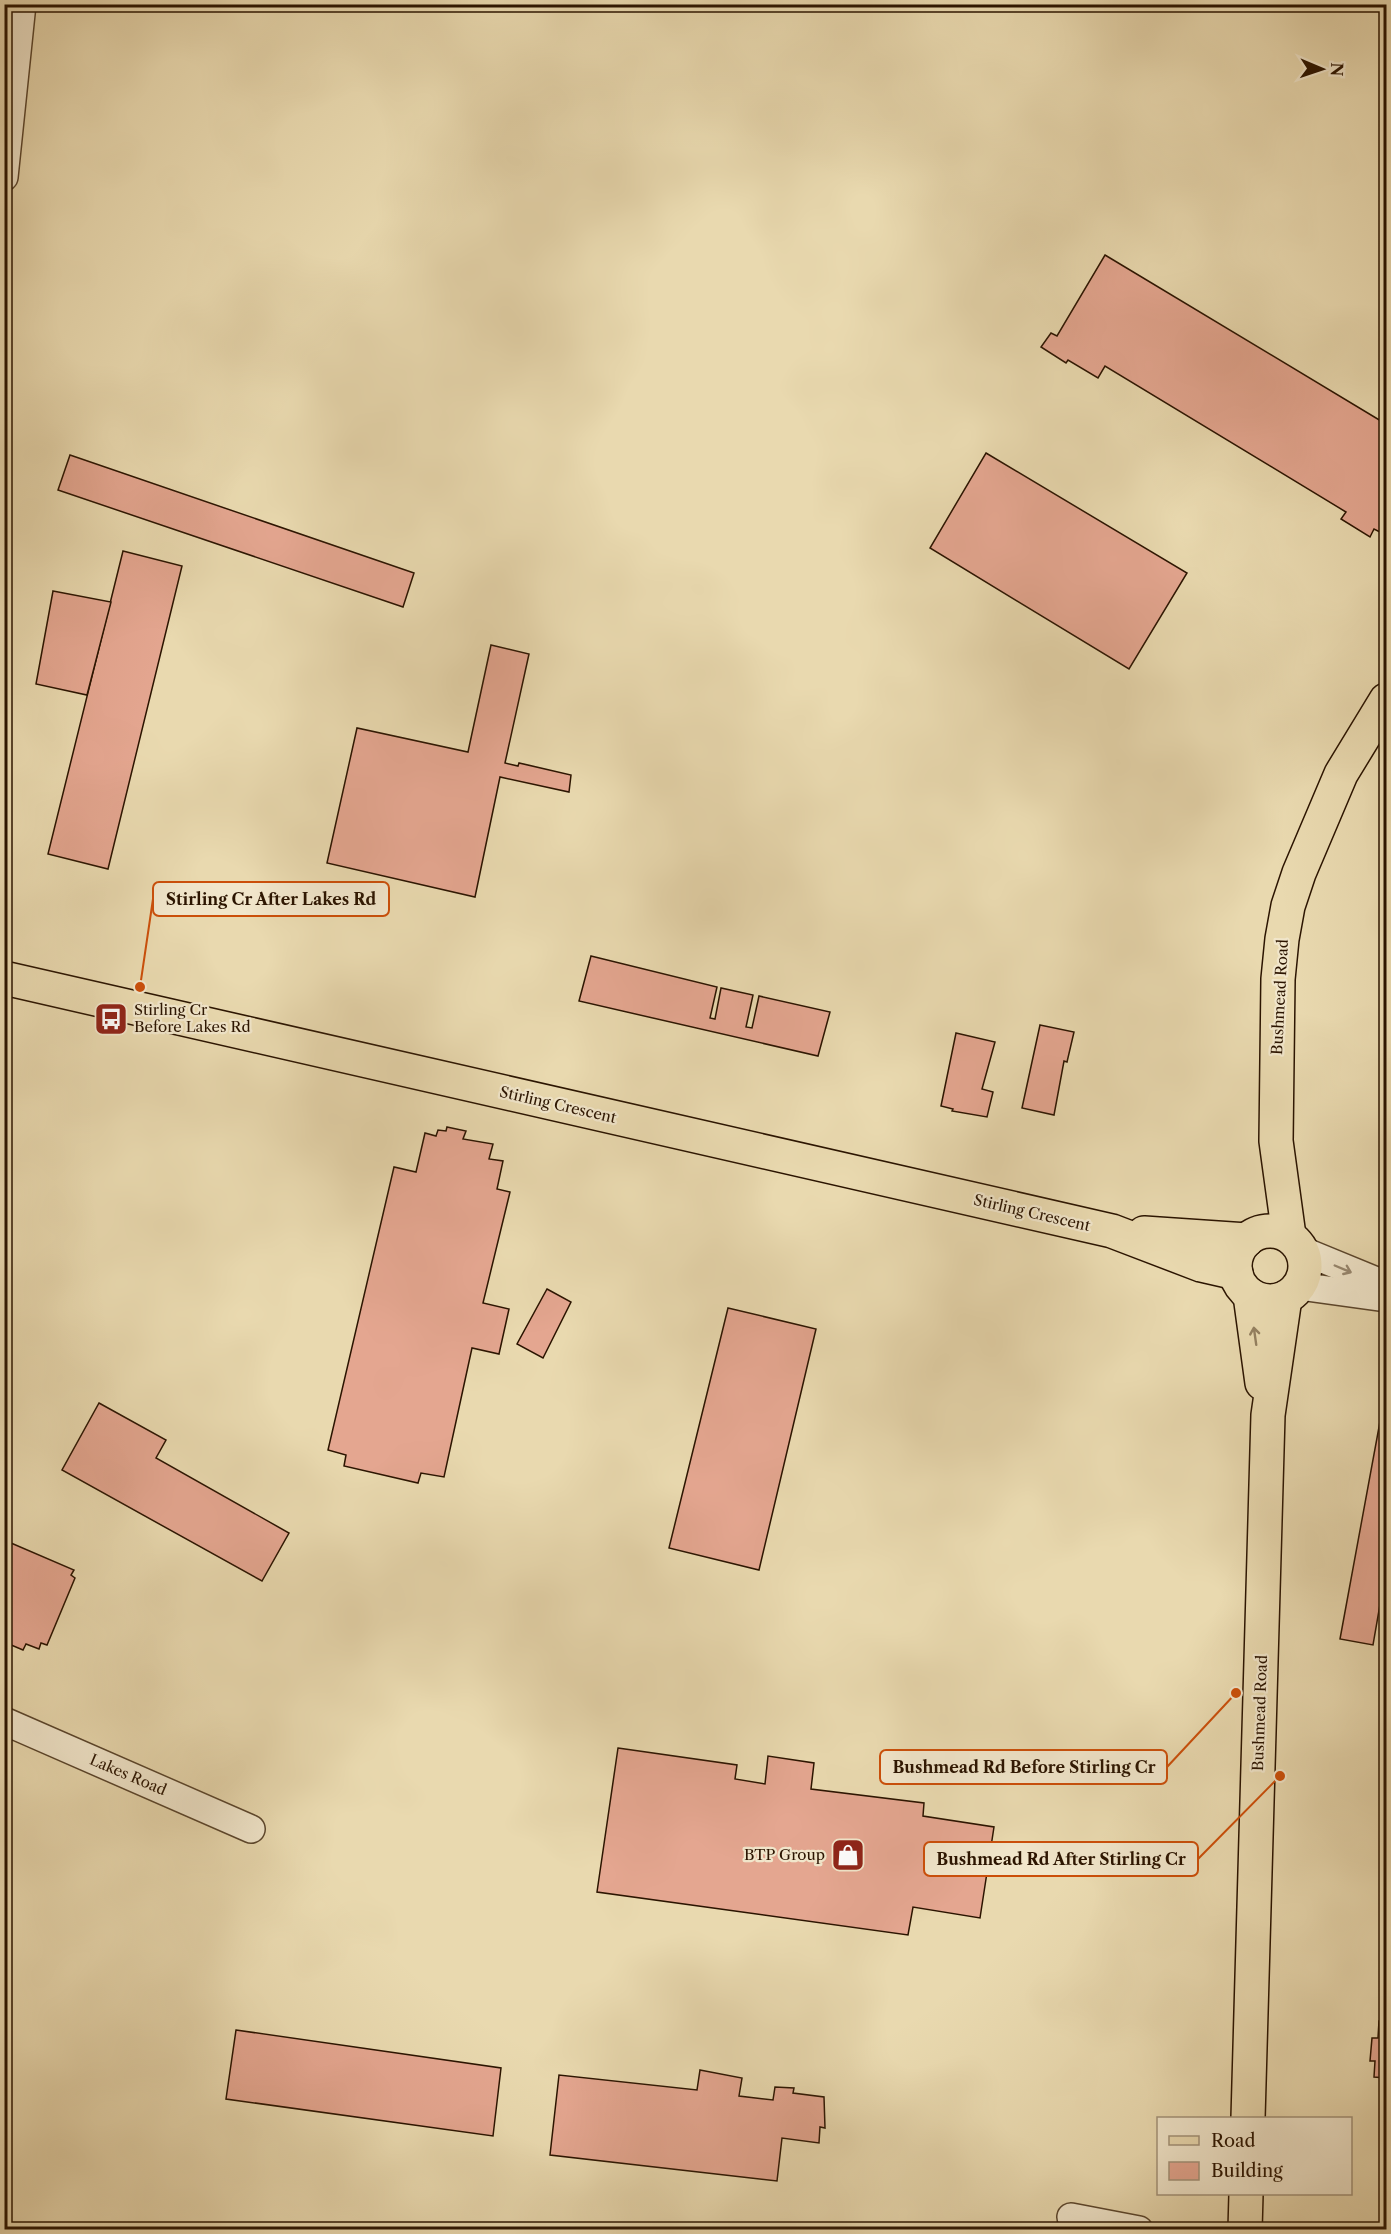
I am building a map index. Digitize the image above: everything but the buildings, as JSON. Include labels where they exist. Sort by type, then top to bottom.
[{"type":"main road","name":"Bushmead Road","points":[[1248,2117],[1268,1415],[1292,1292],[1305,1262],[1295,1243],[1276,1141],[1278,979],[1288,906],[1299,873],[1322,824],[1341,774],[1386,700]]},
{"type":"main road","name":"Bushmead Road","points":[[1322,824],[1353,786],[1386,738]]},
{"type":"main road","name":"Stirling Crescent","points":[[4,978],[1112,1231],[1202,1265],[1243,1284]]},
{"type":"main road","name":"Bushmead Road","points":[[1268,1415],[1243,1284],[1239,1249],[1251,1237],[1276,1141]]},
{"type":"main road","name":"Stirling Crescent","points":[[1112,1231],[1251,1237]]},
{"type":"main road","points":[[1251,1237],[1272,1231],[1295,1243]]},
{"type":"main road","points":[[1243,1284],[1267,1301],[1292,1292]]},
{"type":"main road","points":[[1245,2229],[1246,2195]]},
{"type":"street","points":[[4,177],[22,4]]},
{"type":"street","points":[[1295,1243],[1386,1285]]},
{"type":"street","points":[[1292,1292],[1386,1298]]},
{"type":"street","name":"Lakes Road","points":[[4,1721],[251,1830]]},
{"type":"street","points":[[1071,2217],[1139,2229]]},
{"type":"place","name":"Stirling Cr After Lakes Rd","points":[[140,987]]},
{"type":"place","name":"Stirling Cr Before Lakes Rd","points":[[111,1019]]},
{"type":"place","name":"Bushmead Rd Before Stirling Cr","points":[[1236,1693]]},
{"type":"place","name":"Bushmead Rd After Stirling Cr","points":[[1280,1776]]},
{"type":"place","name":"BTP Group","points":[[848,1855]]}]
